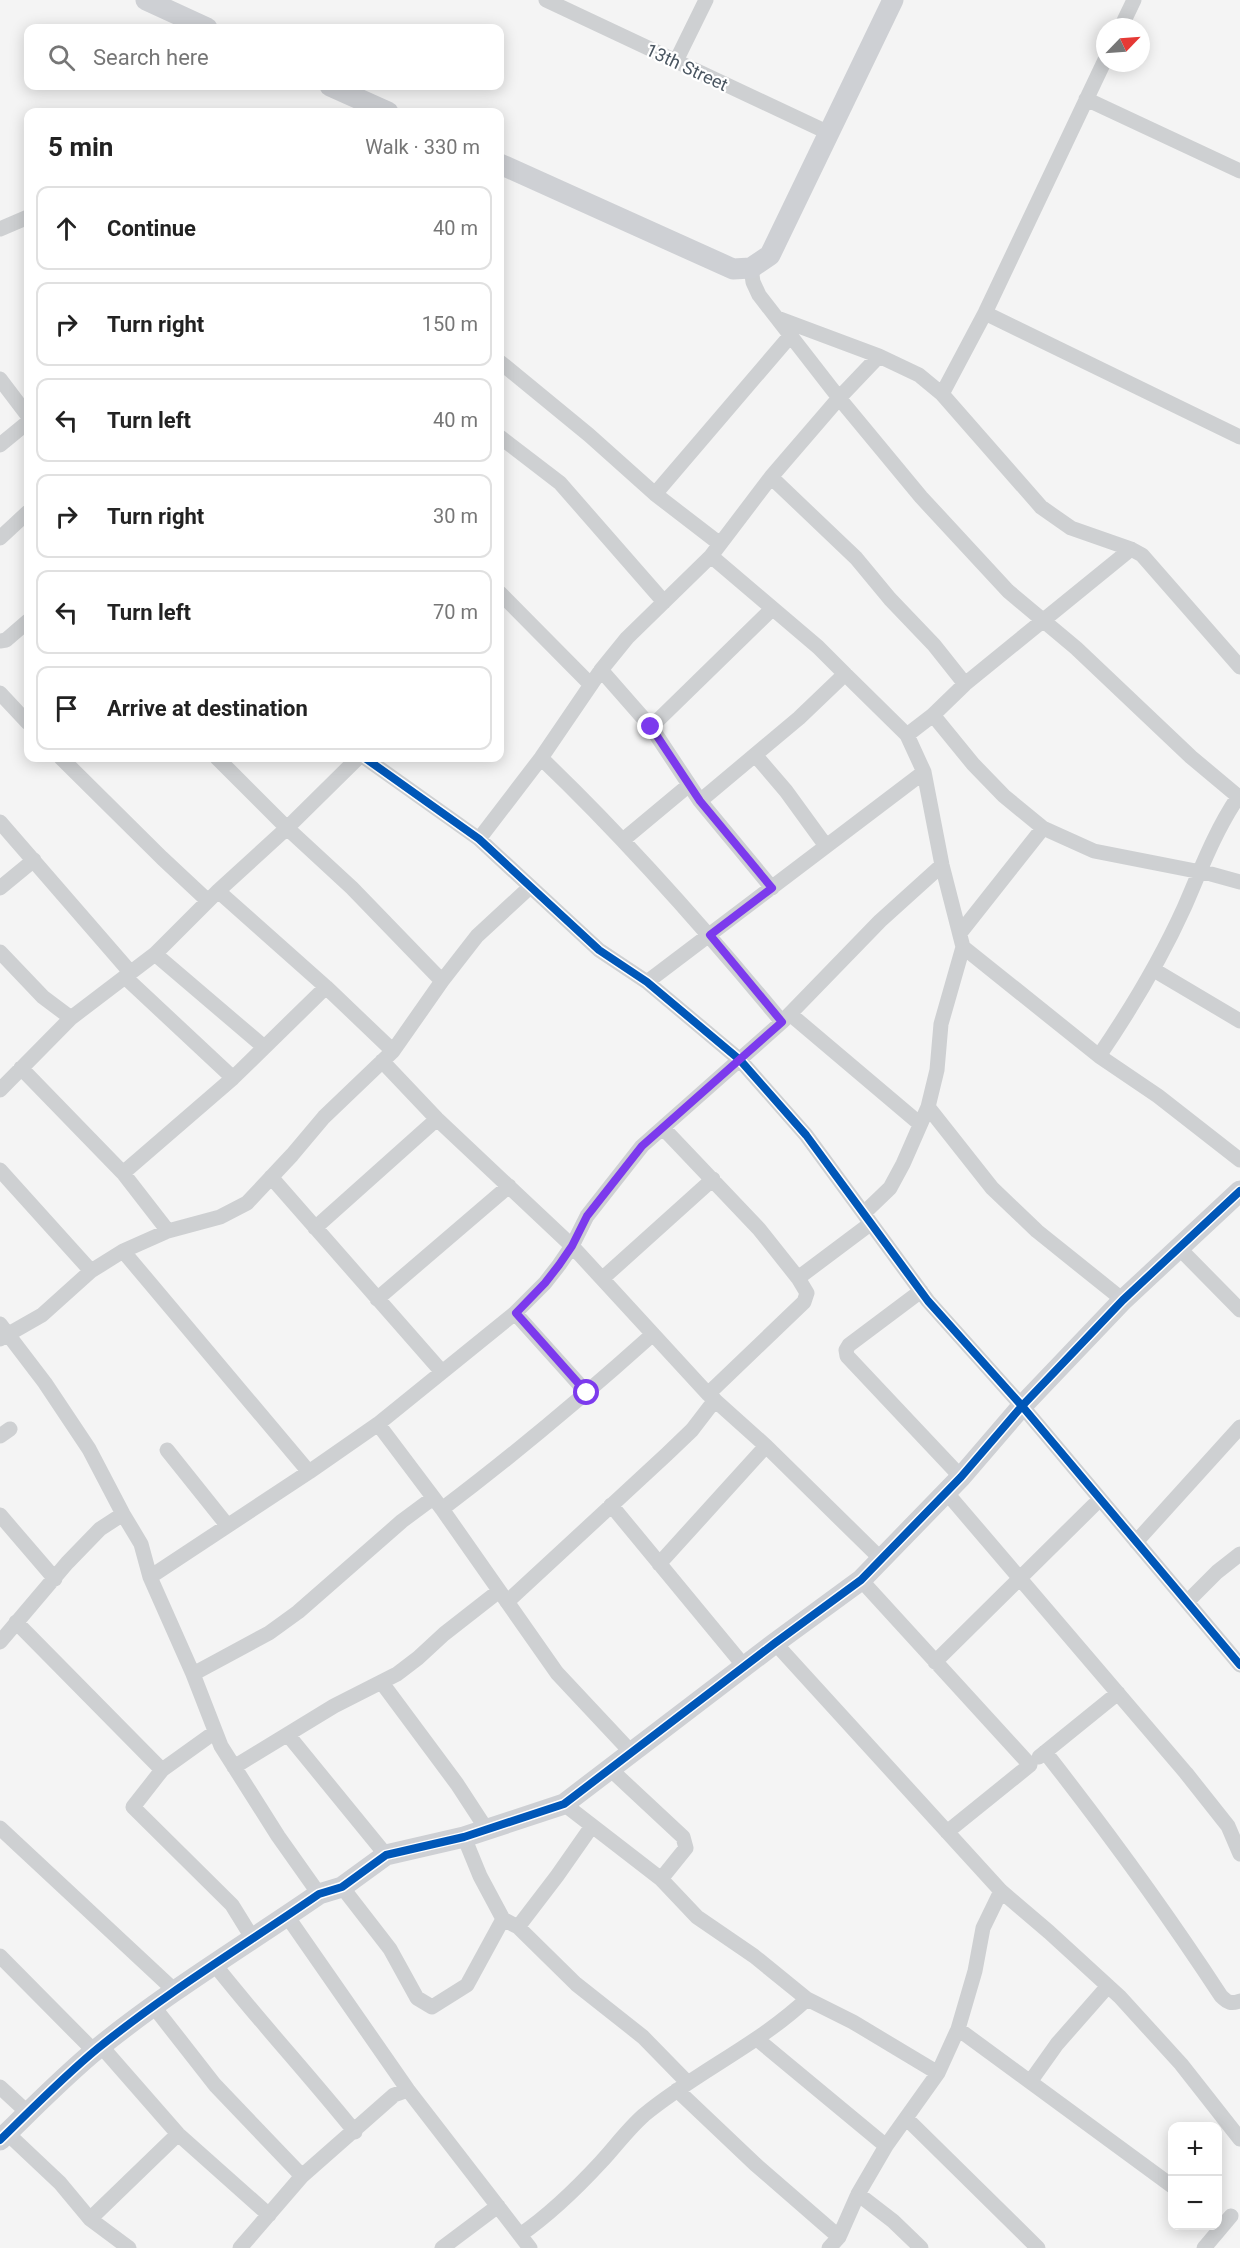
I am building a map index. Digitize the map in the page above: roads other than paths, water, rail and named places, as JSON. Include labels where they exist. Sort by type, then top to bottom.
[{"type":"street","points":[[146,0],[198,24]]},
{"type":"street","name":"13th Street","points":[[546,0],[829,133]]},
{"type":"street","points":[[676,61],[706,0]]},
{"type":"street","points":[[504,166],[733,269],[752,268],[770,255],[893,0]]},
{"type":"street","points":[[1125,18],[1134,0]]},
{"type":"street","points":[[942,394],[986,313],[1099,72]]},
{"type":"street","points":[[339,90],[379,108]]},
{"type":"street","points":[[1086,99],[1240,171]]},
{"type":"street","points":[[0,229],[24,219]]},
{"type":"street","points":[[752,268],[753,282],[759,295],[780,319],[839,398],[921,497],[1008,591],[1076,648],[1191,757],[1239,798],[1215,834],[1184,909],[1154,970],[1099,1056]]},
{"type":"street","points":[[986,313],[1240,437]]},
{"type":"street","points":[[780,319],[879,356],[919,375],[942,394],[1041,507],[1071,528],[1142,555],[1240,667]]},
{"type":"street","points":[[655,495],[791,335]]},
{"type":"street","points":[[479,840],[541,758],[601,670],[627,638],[716,550],[771,477],[839,398],[879,356]]},
{"type":"street","points":[[504,365],[589,435],[716,550],[772,609],[818,647],[906,735],[924,772],[942,865],[961,940],[1099,1056],[1158,1096],[1240,1160]]},
{"type":"street","points":[[0,379],[24,411]]},
{"type":"street","points":[[0,445],[24,425]]},
{"type":"street","points":[[504,440],[560,483],[664,602]]},
{"type":"street","points":[[771,477],[856,558],[890,599],[934,645],[965,684]]},
{"type":"street","points":[[0,538],[24,516]]},
{"type":"street","points":[[906,735],[933,716],[965,684],[1131,549]]},
{"type":"street","points":[[504,598],[591,685]]},
{"type":"street","points":[[651,727],[772,609]]},
{"type":"street","points":[[0,641],[6,640],[24,624]]},
{"type":"street","points":[[601,670],[651,727],[700,801],[772,888]]},
{"type":"street","points":[[700,801],[756,756],[845,674]]},
{"type":"street","points":[[0,693],[24,719]]},
{"type":"street","points":[[933,716],[973,764],[1004,796],[1043,828],[1094,851],[1199,871],[1240,882]]},
{"type":"street","points":[[756,756],[786,791],[826,846]]},
{"type":"street","points":[[541,758],[623,840],[786,1018],[920,1124]]},
{"type":"street","points":[[65,762],[162,858],[326,987],[388,1056],[437,1119],[572,1246],[711,1397],[766,1446],[881,1559]]},
{"type":"street","points":[[221,762],[287,828],[352,888],[442,981]]},
{"type":"street","points":[[0,1090],[71,1018],[155,954],[354,762]]},
{"type":"street","points":[[371,762],[479,840],[598,950],[647,982],[740,1060],[807,1135],[921,1291],[1022,1406],[1240,1665]]},
{"type":"street","points":[[647,982],[924,772]]},
{"type":"street","points":[[623,840],[689,785]]},
{"type":"street","points":[[0,822],[128,976],[233,1078]]},
{"type":"street","points":[[798,1278],[867,1219],[890,1188],[928,1107],[937,1070],[941,1024],[961,940],[1043,828]]},
{"type":"street","points":[[0,888],[33,860]]},
{"type":"street","points":[[150,1577],[378,1424],[516,1313],[545,1283],[572,1246],[587,1216],[642,1146],[786,1018],[880,921],[942,865]]},
{"type":"street","points":[[319,1894],[278,1836],[214,1732],[193,1674],[150,1577],[141,1544],[89,1449],[45,1383],[2,1332],[42,1315],[91,1271],[123,1251],[168,1231],[229,1213],[247,1203],[324,1117],[388,1056],[477,936],[530,887]]},
{"type":"street","points":[[0,952],[44,997],[71,1018]]},
{"type":"street","points":[[155,954],[264,1047]]},
{"type":"street","points":[[1154,970],[1240,1021]]},
{"type":"street","points":[[123,1173],[233,1078],[326,987]]},
{"type":"street","points":[[21,1068],[123,1173],[168,1231]]},
{"type":"street","points":[[928,1107],[992,1188],[1037,1231],[1123,1300]]},
{"type":"street","points":[[315,1228],[437,1119]]},
{"type":"street","points":[[234,1767],[334,1706],[382,1683],[418,1658],[444,1634],[503,1597],[676,1446],[692,1430],[711,1397],[804,1302],[807,1293],[798,1278],[759,1229],[663,1128]]},
{"type":"street","points":[[0,1170],[91,1271]]},
{"type":"street","points":[[271,1178],[442,1372]]},
{"type":"street","points":[[603,1278],[712,1179]]},
{"type":"street","points":[[377,1299],[509,1186]]},
{"type":"street","points":[[129,2248],[90,2219],[60,2183],[3,2136],[27,2112],[97,2049],[175,1991],[319,1894],[342,1887],[386,1855],[464,1837],[564,1804],[861,1580],[961,1477],[1022,1406],[1123,1300],[1240,1191]]},
{"type":"street","points":[[1179,1248],[1240,1310]]},
{"type":"street","points":[[123,1251],[309,1472]]},
{"type":"street","points":[[921,1291],[849,1346],[846,1350],[847,1356],[961,1477]]},
{"type":"street","points":[[516,1313],[587,1393]]},
{"type":"street","points":[[193,1674],[277,1627],[298,1612],[394,1527],[499,1467],[587,1393],[652,1334]]},
{"type":"street","points":[[378,1424],[557,1673],[630,1752]]},
{"type":"street","points":[[1136,1542],[1240,1427]]},
{"type":"street","points":[[659,1564],[766,1446]]},
{"type":"street","points":[[167,1450],[227,1525]]},
{"type":"street","points":[[946,1492],[1228,1826],[1240,1854]]},
{"type":"street","points":[[935,1662],[1100,1499]]},
{"type":"street","points":[[610,1505],[744,1666]]},
{"type":"street","points":[[0,1642],[56,1579],[67,1563],[100,1529],[123,1514]]},
{"type":"street","points":[[0,1515],[56,1579]]},
{"type":"street","points":[[1188,1602],[1217,1572],[1240,1554]]},
{"type":"street","points":[[861,1580],[1030,1765]]},
{"type":"street","points":[[16,1622],[162,1770]]},
{"type":"street","points":[[775,1643],[1001,1891],[1120,1997],[1181,2064],[1240,2139]]},
{"type":"street","points":[[382,1683],[451,1775],[488,1830]]},
{"type":"street","points":[[946,1832],[1118,1693]]},
{"type":"street","points":[[214,1732],[162,1770],[134,1807],[232,1905],[253,1939]]},
{"type":"street","points":[[288,1735],[386,1855]]},
{"type":"street","points":[[1045,1752],[1105,1828],[1221,1996],[1227,2002],[1240,2001]]},
{"type":"street","points":[[609,1768],[683,1837],[686,1848],[661,1879]]},
{"type":"street","points":[[564,1804],[661,1879],[697,1917],[754,1956],[807,1999],[853,2022],[938,2073]]},
{"type":"street","points":[[518,1928],[592,1826]]},
{"type":"street","points":[[0,1828],[175,1991]]},
{"type":"street","points":[[464,1837],[480,1876],[503,1919],[518,1928],[576,1984],[643,2037],[682,2086],[834,2242],[886,2146],[938,2073],[958,2029],[975,1971],[982,1928],[1001,1891]]},
{"type":"street","points":[[342,1887],[390,1949],[417,1998],[432,2007],[467,1985],[503,1919]]},
{"type":"street","points":[[287,1916],[408,2090],[530,2248]]},
{"type":"street","points":[[0,1956],[97,2049],[178,2134],[269,2215]]},
{"type":"street","points":[[215,1965],[355,2132]]},
{"type":"street","points":[[1030,2082],[1057,2044],[1108,1986]]},
{"type":"street","points":[[520,2235],[536,2224],[593,2171],[642,2117],[682,2086],[784,2020],[807,1999]]},
{"type":"street","points":[[154,2007],[215,2085],[302,2176]]},
{"type":"street","points":[[958,2029],[1168,2182]]},
{"type":"street","points":[[757,2039],[886,2146]]},
{"type":"street","points":[[0,2087],[27,2112]]},
{"type":"street","points":[[240,2248],[302,2176],[355,2132],[394,2095],[408,2090]]},
{"type":"street","points":[[906,2118],[1038,2248]]},
{"type":"street","points":[[90,2219],[178,2134]]},
{"type":"street","points":[[858,2194],[893,2221],[921,2248]]},
{"type":"street","points":[[442,2248],[498,2206]]},
{"type":"street","points":[[1204,2248],[1230,2215]]}]
